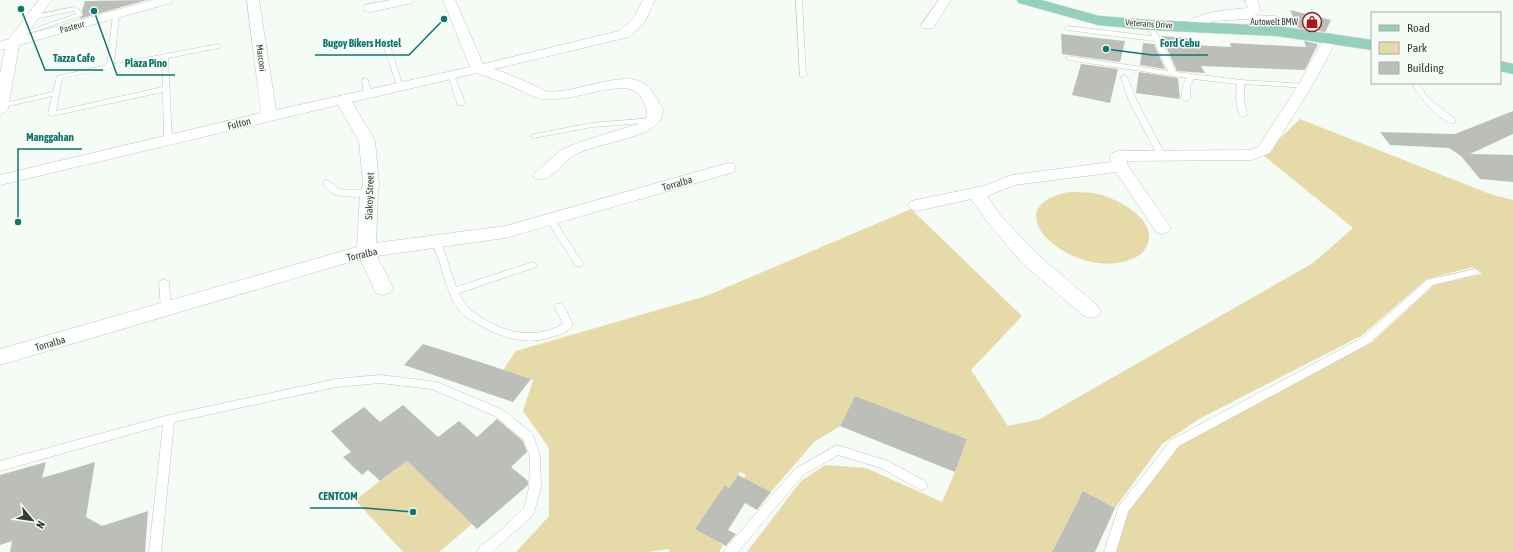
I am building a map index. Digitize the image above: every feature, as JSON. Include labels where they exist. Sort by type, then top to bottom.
[{"type":"main road","name":"Veterans Drive","points":[[1024,0],[1098,20],[1150,25],[1277,31],[1371,45]]},
{"type":"main road","points":[[1501,66],[1513,69]]},
{"type":"street","points":[[0,107],[11,41],[34,17],[46,0]]},
{"type":"street","name":"Pasteur","points":[[11,41],[167,0]]},
{"type":"street","name":"Marconi","points":[[253,0],[269,116]]},
{"type":"street","points":[[370,8],[408,0]]},
{"type":"street","points":[[449,0],[478,69],[501,76],[543,95],[576,93],[609,85],[623,84],[638,86],[645,92],[655,109],[653,120],[644,127],[586,145],[567,153],[541,175]]},
{"type":"street","name":"Fulton","points":[[0,180],[269,116],[344,100],[367,87],[400,86],[624,34],[641,20],[649,0]]},
{"type":"street","points":[[928,25],[945,0]]},
{"type":"street","points":[[1190,27],[1205,17],[1212,15],[1252,12],[1255,10],[1251,0]]},
{"type":"street","points":[[1162,228],[1120,166],[1118,156],[1252,155],[1264,150],[1305,86],[1331,38]]},
{"type":"street","name":"Siakoy Street","points":[[344,100],[367,141],[371,184],[369,193],[366,251]]},
{"type":"street","points":[[917,205],[988,190],[1012,180],[1120,166]]},
{"type":"street","name":"Torralba","points":[[0,358],[366,251],[505,232],[728,168]]},
{"type":"street","points":[[976,193],[995,220],[1030,259],[1091,311]]},
{"type":"street","points":[[366,251],[383,288]]},
{"type":"lane","points":[[798,0],[803,76]]},
{"type":"lane","points":[[11,41],[79,15],[77,10],[74,9],[34,17]]},
{"type":"lane","points":[[110,66],[116,14]]},
{"type":"lane","points":[[1206,27],[1208,21],[1214,19],[1246,17],[1276,18]]},
{"type":"lane","points":[[1150,25],[1173,74]]},
{"type":"lane","points":[[1067,28],[1156,39]]},
{"type":"lane","points":[[165,58],[218,46]]},
{"type":"lane","points":[[387,47],[400,86]]},
{"type":"lane","points":[[166,89],[52,114],[59,77],[165,55],[168,141]]},
{"type":"lane","points":[[1068,58],[1193,77],[1305,86]]},
{"type":"lane","points":[[450,75],[461,103]]},
{"type":"lane","points":[[1124,77],[1133,101],[1162,156]]},
{"type":"lane","points":[[1186,99],[1186,85],[1188,80],[1193,77]]},
{"type":"lane","points":[[1241,82],[1240,99],[1243,115]]},
{"type":"lane","points":[[1416,84],[1420,93],[1436,109],[1452,120]]},
{"type":"lane","points":[[0,107],[56,93]]},
{"type":"lane","points":[[534,136],[592,125],[653,120]]},
{"type":"lane","points":[[327,183],[330,189],[339,193],[369,193]]},
{"type":"lane","points":[[550,219],[579,264]]},
{"type":"lane","points":[[434,242],[440,250],[454,291],[463,309],[483,324],[512,336],[537,338],[560,331],[568,325],[559,306]]},
{"type":"lane","points":[[454,291],[533,265]]},
{"type":"lane","points":[[1110,552],[1123,510],[1175,443],[1365,341],[1430,282],[1475,272]]},
{"type":"lane","points":[[164,282],[166,309]]},
{"type":"lane","points":[[0,466],[169,419],[336,383],[380,379],[433,385],[499,413],[529,437],[535,457],[535,488],[529,511],[505,534],[483,552]]},
{"type":"lane","points":[[155,552],[169,419]]},
{"type":"lane","points":[[730,552],[799,472],[837,450],[884,464],[921,485]]},
{"type":"green space","points":[[1300,119],[1490,194],[1513,200],[1513,552],[1110,552],[1123,510],[1175,443],[1372,342],[1434,285],[1482,274],[1473,267],[1427,279],[1361,336],[1199,419],[1162,444],[1115,508],[1083,491],[1052,552],[747,552],[801,481],[825,465],[866,468],[942,502],[967,439],[855,396],[840,426],[814,442],[771,492],[755,484],[735,491],[746,475],[740,472],[729,488],[725,486],[695,529],[712,538],[717,531],[717,541],[723,545],[719,552],[669,552],[669,549],[648,552],[516,552],[549,516],[549,448],[523,411],[533,380],[503,370],[516,351],[706,296],[911,209],[1022,316],[971,370],[1008,426],[1040,419],[1313,263],[1353,228],[1263,155]]},
{"type":"green space","points":[[1068,192],[1102,195],[1120,202],[1137,214],[1144,222],[1148,230],[1149,239],[1143,252],[1135,258],[1122,262],[1101,263],[1081,259],[1062,250],[1047,238],[1038,225],[1037,212],[1046,200]]},
{"type":"green space","points":[[407,461],[472,524],[439,552],[403,552],[355,500]]},
{"type":"building","points":[[147,0],[79,19],[83,15],[82,11],[85,1]]},
{"type":"building","name":"Autowelt BMW","points":[[1290,10],[1331,20],[1325,32],[1298,28]]},
{"type":"building","points":[[1061,34],[1125,41],[1120,62],[1062,54]]},
{"type":"building","points":[[1161,36],[1187,38],[1191,45],[1231,47],[1230,43],[1306,47],[1304,41],[1318,44],[1305,70],[1201,66],[1205,73],[1177,71]]},
{"type":"building","points":[[1143,43],[1154,44],[1165,69],[1140,65]]},
{"type":"building","points":[[1081,64],[1118,69],[1110,103],[1072,95]]},
{"type":"building","points":[[1139,72],[1178,78],[1180,99],[1136,93]]},
{"type":"building","points":[[1513,111],[1513,134],[1470,154],[1513,155],[1513,182],[1480,179],[1461,156],[1449,148],[1390,145],[1380,132],[1455,134]]},
{"type":"building","points":[[423,344],[531,379],[513,402],[404,365]]},
{"type":"building","points":[[855,396],[967,439],[955,472],[840,426]]},
{"type":"building","points":[[403,405],[438,437],[459,421],[477,437],[497,419],[523,441],[527,452],[511,467],[528,481],[528,485],[477,529],[407,461],[380,481],[368,470],[362,475],[343,457],[351,452],[331,431],[364,407],[380,422]]},
{"type":"building","points":[[46,462],[42,478],[95,462],[86,517],[102,526],[148,511],[145,552],[10,552],[12,541],[0,545],[0,475]]},
{"type":"building","points":[[738,475],[771,492],[757,510],[745,503],[728,530],[736,534],[726,546],[695,529],[725,485],[729,488]]},
{"type":"building","points":[[1083,491],[1115,508],[1095,552],[1052,552]]},
{"type":"place","name":"Tazza Cafe","points":[[21,9]]},
{"type":"place","name":"Plaza Pino","points":[[94,11]]},
{"type":"place","name":"Bugoy Bikers Hostel","points":[[444,19]]},
{"type":"place","name":"Autowelt BMW","points":[[1312,22]]},
{"type":"place","name":"Ford Cebu","points":[[1106,49]]},
{"type":"place","name":"Manggahan","points":[[18,222]]},
{"type":"place","name":"CENTCOM","points":[[413,512]]}]
